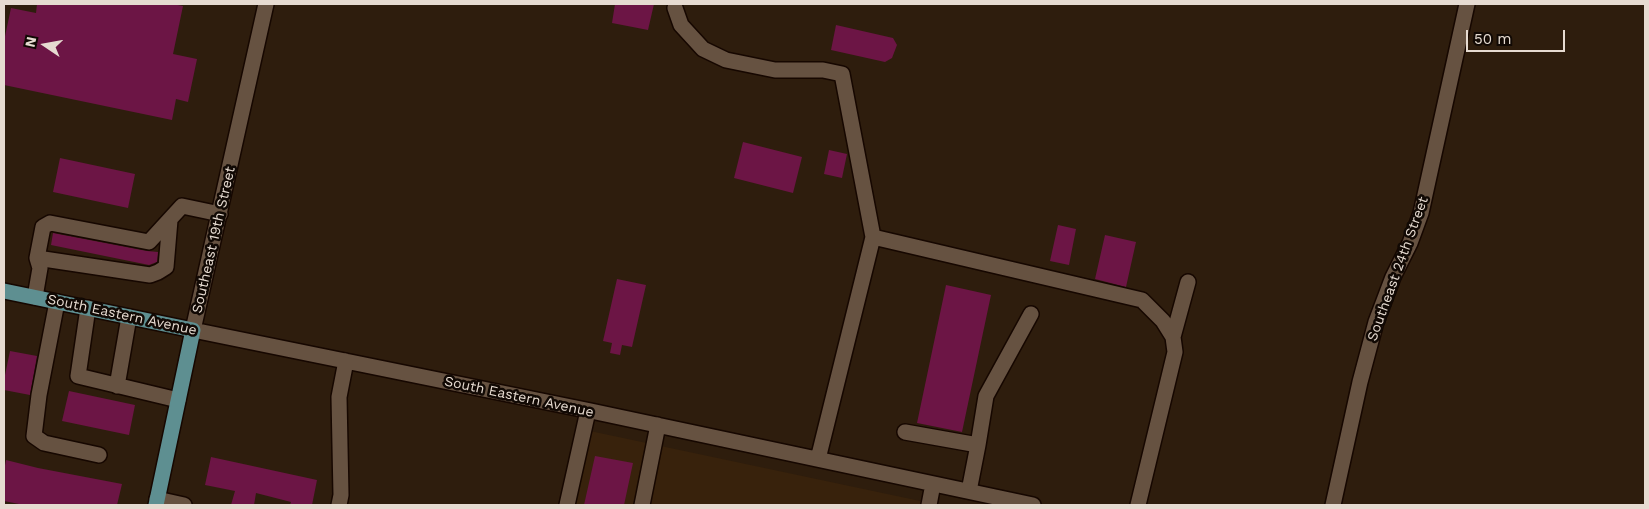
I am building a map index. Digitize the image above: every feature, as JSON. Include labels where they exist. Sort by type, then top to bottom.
[{"type":"main road","name":"South Eastern Avenue","points":[[4,294],[35,297],[194,330]]},
{"type":"main road","name":"Southeast 19th Street","points":[[156,502],[194,330]]},
{"type":"street","name":"Southeast 19th Street","points":[[194,330],[266,4]]},
{"type":"street","name":"Southeast 24th Street","points":[[1333,505],[1360,382],[1376,322],[1393,276],[1410,244],[1421,213],[1467,4]]},
{"type":"street","points":[[675,8],[681,25],[703,49],[726,60],[775,70],[823,70],[842,74],[873,237],[818,459]]},
{"type":"street","points":[[35,297],[40,268],[38,258],[43,227],[50,223],[149,242],[182,206],[220,214]]},
{"type":"street","points":[[38,258],[150,275],[166,267],[170,220]]},
{"type":"street","points":[[873,237],[1142,300],[1163,321],[1173,336]]},
{"type":"street","points":[[1138,505],[1175,352],[1173,336],[1188,282]]},
{"type":"street","points":[[58,302],[39,395],[34,436],[44,443],[99,455]]},
{"type":"street","points":[[88,308],[78,376],[178,400]]},
{"type":"street","points":[[969,491],[986,396],[1031,314]]},
{"type":"street","points":[[117,386],[129,317]]},
{"type":"street","name":"South Eastern Avenue","points":[[194,330],[658,425],[1033,505]]},
{"type":"street","points":[[339,505],[341,495],[338,397],[346,361]]},
{"type":"street","points":[[568,505],[588,411]]},
{"type":"street","points":[[642,505],[658,425]]},
{"type":"street","points":[[906,432],[978,445]]},
{"type":"street","points":[[929,505],[933,484]]},
{"type":"street","points":[[156,502],[184,505]]},
{"type":"shaded area","points":[[590,431],[939,505],[572,505]]},
{"type":"building","points":[[37,4],[172,4],[183,6],[173,54],[197,59],[188,102],[176,99],[172,120],[4,85],[4,41],[11,8],[36,13]]},
{"type":"building","points":[[615,4],[654,4],[648,30],[612,23]]},
{"type":"building","points":[[836,25],[893,38],[897,45],[892,58],[885,62],[831,50]]},
{"type":"building","points":[[743,142],[802,157],[793,193],[734,178]]},
{"type":"building","points":[[829,150],[847,154],[842,178],[824,174]]},
{"type":"building","points":[[60,158],[135,174],[128,208],[53,192]]},
{"type":"building","points":[[1058,225],[1076,229],[1069,265],[1050,261]]},
{"type":"building","points":[[53,233],[158,252],[157,262],[149,265],[51,245]]},
{"type":"building","points":[[1105,235],[1136,242],[1126,287],[1095,279]]},
{"type":"building","points":[[617,279],[646,285],[632,347],[622,345],[620,355],[610,353],[612,343],[603,341]]},
{"type":"building","points":[[946,285],[991,295],[962,432],[917,423]]},
{"type":"building","points":[[10,351],[37,356],[30,395],[4,390],[4,380]]},
{"type":"building","points":[[69,391],[135,405],[129,435],[62,421]]},
{"type":"building","points":[[595,456],[633,463],[624,505],[584,505]]},
{"type":"building","points":[[211,457],[317,480],[312,505],[290,505],[291,502],[256,493],[254,505],[231,505],[235,491],[205,485]]},
{"type":"building","points":[[6,460],[122,484],[117,505],[24,505],[4,501]]}]
